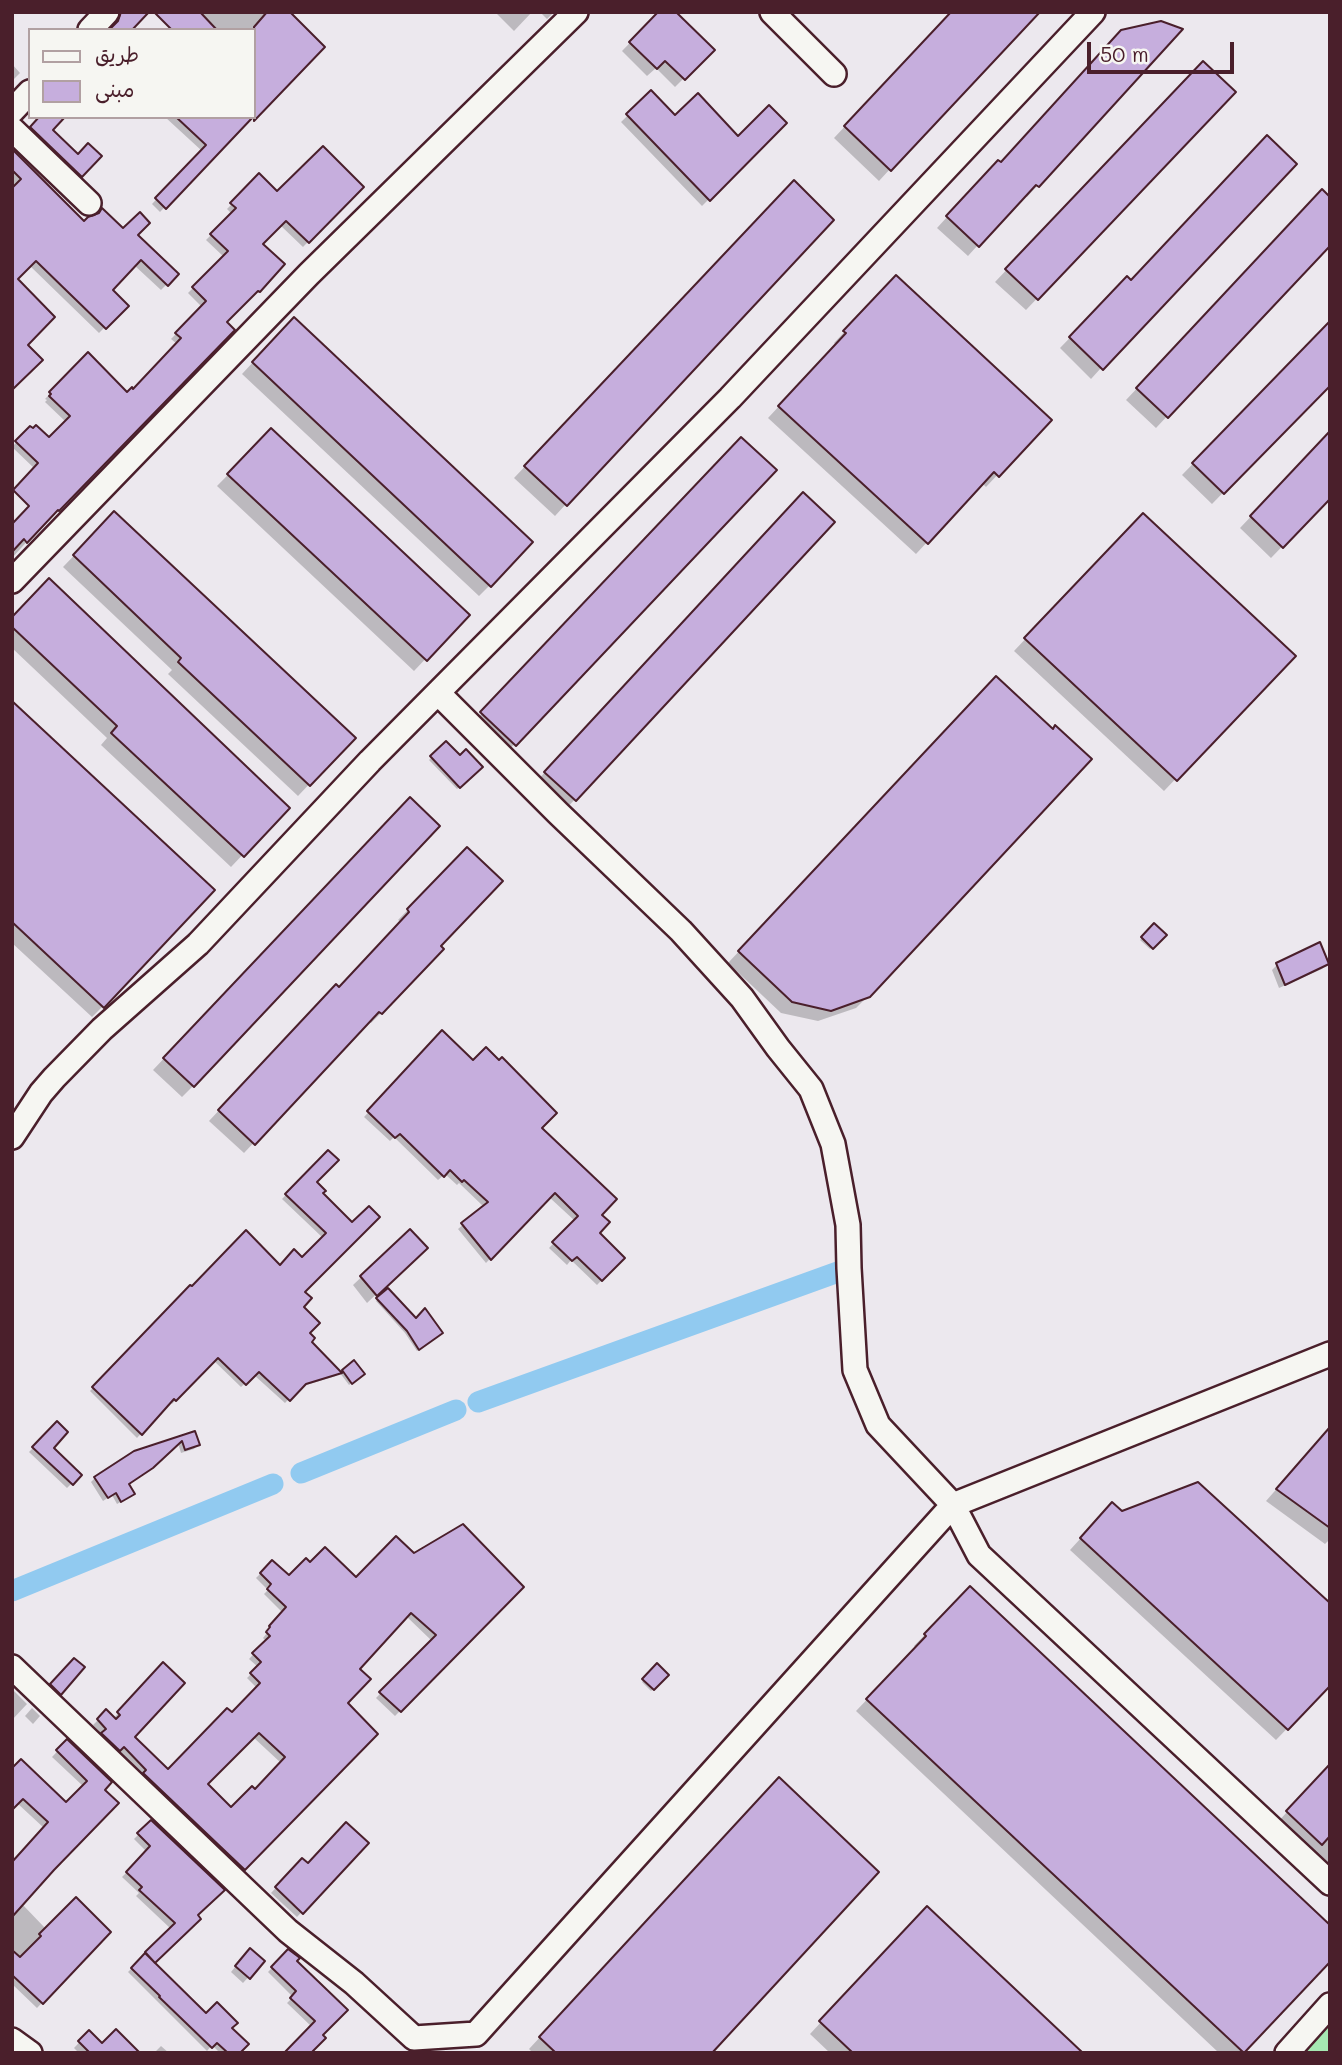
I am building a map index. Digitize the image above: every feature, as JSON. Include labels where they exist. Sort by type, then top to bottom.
[{"type":"street","points":[[92,28],[107,12]]},
{"type":"street","points":[[12,581],[309,274],[576,12]]},
{"type":"street","points":[[772,12],[834,74]]},
{"type":"street","points":[[12,1137],[41,1093],[102,1029],[198,944],[370,761],[730,398],[1093,12]]},
{"type":"street","points":[[12,111],[28,94]]},
{"type":"street","points":[[12,129],[89,203]]},
{"type":"street","points":[[439,694],[681,931],[742,998],[811,1089],[833,1144],[848,1225],[856,1370],[878,1425],[953,1505],[979,1555],[1330,1883]]},
{"type":"street","points":[[12,1667],[288,1931],[354,1983],[414,2038],[476,2034],[953,1505],[1330,1354]]},
{"type":"street","points":[[1287,2053],[1330,2005]]},
{"type":"street","points":[[12,2040],[30,2053]]},
{"type":"green space","points":[[1330,2022],[1330,2053],[1303,2053]]},
{"type":"building","points":[[121,12],[149,12],[134,28],[111,28],[118,21]]},
{"type":"building","points":[[154,12],[200,12],[215,28],[170,28]]},
{"type":"building","points":[[267,12],[290,12],[325,47],[256,119],[256,28],[254,27]]},
{"type":"building","points":[[658,12],[676,12],[715,50],[685,80],[665,61],[657,69],[629,42]]},
{"type":"building","points":[[951,12],[1040,12],[891,171],[844,126]]},
{"type":"building","points":[[1161,21],[1183,29],[1039,187],[1036,185],[979,247],[946,216],[998,160],[1001,162],[1121,30]]},
{"type":"building","points":[[1203,61],[1236,92],[1038,300],[1005,269]]},
{"type":"building","points":[[651,90],[675,115],[698,93],[738,136],[769,105],[787,123],[710,201],[626,114]]},
{"type":"building","points":[[37,119],[63,119],[53,130],[78,154],[88,143],[102,156],[82,177],[30,127]]},
{"type":"building","points":[[178,119],[251,119],[166,209],[155,198],[206,145]]},
{"type":"building","points":[[1267,135],[1297,164],[1103,370],[1069,337],[1127,276],[1131,280]]},
{"type":"building","points":[[323,146],[364,187],[309,243],[286,221],[263,244],[285,264],[260,292],[227,322],[235,330],[27,543],[24,539],[12,552],[12,524],[29,506],[13,490],[38,463],[15,441],[30,426],[33,428],[36,425],[49,437],[70,416],[49,396],[49,392],[88,352],[127,392],[132,387],[133,389],[181,338],[175,333],[206,301],[192,287],[228,251],[210,234],[236,208],[230,203],[259,173],[277,191]]},
{"type":"building","points":[[12,149],[84,221],[99,213],[102,208],[123,228],[140,212],[150,223],[138,235],[179,274],[168,286],[141,260],[113,290],[129,306],[106,329],[36,261],[18,279],[55,317],[28,345],[43,360],[12,390],[12,188],[21,179],[12,170]]},
{"type":"building","points":[[794,180],[834,220],[567,506],[524,466]]},
{"type":"building","points":[[1322,189],[1330,197],[1330,246],[1168,418],[1136,388]]},
{"type":"building","points":[[896,275],[1052,420],[999,477],[994,472],[928,544],[778,406]]},
{"type":"building","points":[[294,317],[533,542],[491,587],[252,362]]},
{"type":"building","points":[[1330,321],[1330,386],[1224,494],[1192,463]]},
{"type":"building","points":[[271,428],[470,615],[427,661],[227,474]]},
{"type":"building","points":[[1330,431],[1330,499],[1283,548],[1250,516]]},
{"type":"building","points":[[741,437],[777,470],[516,746],[480,712]]},
{"type":"building","points":[[803,492],[835,522],[576,801],[544,772]]},
{"type":"building","points":[[114,511],[356,738],[310,786],[178,662],[181,658],[73,555]]},
{"type":"building","points":[[1143,513],[1296,656],[1177,781],[1024,638]]},
{"type":"building","points":[[49,578],[290,808],[244,857],[111,733],[117,726],[12,627],[12,617]]},
{"type":"building","points":[[996,676],[1053,729],[1055,725],[1092,759],[870,997],[831,1011],[792,1002],[738,951]]},
{"type":"building","points":[[12,701],[215,890],[104,1008],[12,922]]},
{"type":"building","points":[[446,741],[460,755],[466,749],[483,767],[460,788],[430,756]]},
{"type":"building","points":[[410,797],[440,826],[194,1087],[163,1058]]},
{"type":"building","points":[[467,847],[503,881],[441,946],[444,949],[382,1014],[379,1012],[255,1145],[218,1110],[336,984],[339,987],[409,912],[407,909]]},
{"type":"building","points":[[1154,923],[1167,935],[1153,949],[1141,937]]},
{"type":"building","points":[[1320,942],[1329,964],[1285,985],[1276,963]]},
{"type":"building","points":[[442,1030],[473,1060],[486,1047],[499,1060],[502,1057],[557,1113],[542,1128],[617,1199],[602,1215],[610,1222],[600,1233],[625,1258],[602,1281],[577,1257],[572,1261],[552,1242],[578,1216],[555,1193],[491,1260],[461,1223],[488,1202],[450,1170],[444,1177],[400,1134],[395,1138],[367,1111]]},
{"type":"building","points":[[328,1150],[339,1160],[317,1182],[326,1191],[323,1193],[352,1222],[369,1206],[380,1217],[305,1292],[312,1298],[304,1307],[320,1323],[310,1333],[315,1338],[312,1342],[342,1373],[306,1384],[290,1401],[259,1372],[246,1385],[218,1358],[176,1401],[174,1399],[142,1435],[92,1387],[246,1230],[280,1265],[294,1249],[302,1257],[326,1233],[285,1194]]},
{"type":"building","points":[[410,1229],[428,1248],[377,1296],[360,1276]]},
{"type":"building","points":[[388,1288],[416,1318],[425,1308],[443,1333],[419,1350],[407,1331],[376,1298]]},
{"type":"building","points":[[354,1360],[365,1374],[352,1384],[342,1370]]},
{"type":"building","points":[[57,1421],[68,1432],[54,1448],[82,1475],[73,1485],[32,1447]]},
{"type":"building","points":[[1330,1427],[1330,1528],[1276,1489]]},
{"type":"building","points":[[195,1431],[200,1445],[185,1450],[182,1441],[153,1468],[129,1484],[135,1494],[121,1502],[116,1493],[108,1498],[94,1477],[134,1451]]},
{"type":"building","points":[[1198,1482],[1330,1603],[1330,1686],[1288,1730],[1080,1538],[1112,1502],[1122,1511]]},
{"type":"building","points":[[463,1524],[524,1587],[401,1712],[379,1692],[436,1635],[411,1613],[360,1669],[371,1679],[348,1703],[378,1734],[245,1870],[143,1773],[146,1770],[124,1747],[120,1751],[101,1733],[106,1729],[97,1719],[106,1709],[116,1719],[120,1715],[117,1712],[163,1662],[185,1683],[135,1737],[168,1769],[227,1708],[232,1712],[260,1683],[250,1673],[261,1662],[252,1653],[270,1636],[266,1632],[269,1626],[286,1607],[267,1589],[271,1584],[260,1573],[272,1560],[289,1575],[306,1558],[310,1562],[325,1547],[356,1577],[396,1536],[414,1553]],"holes":[[[259,1733],[285,1757],[255,1789],[252,1786],[231,1807],[208,1784]]]},
{"type":"building","points":[[970,1586],[1330,1925],[1330,1962],[1244,2053],[866,1699]]},
{"type":"building","points":[[74,1658],[85,1667],[61,1695],[50,1684]]},
{"type":"building","points":[[657,1663],[669,1675],[654,1690],[642,1679]]},
{"type":"building","points":[[67,1739],[112,1782],[105,1790],[119,1803],[12,1917],[12,1862],[48,1822],[23,1799],[12,1810],[12,1768],[21,1759],[66,1802],[87,1781],[56,1750]]},
{"type":"building","points":[[1330,1764],[1330,1836],[1322,1845],[1286,1811]]},
{"type":"building","points":[[779,1777],[879,1872],[712,2053],[556,2053],[539,2037]]},
{"type":"building","points":[[151,1820],[225,1890],[198,1915],[201,1919],[155,1963],[145,1952],[175,1923],[139,1890],[142,1887],[126,1872],[150,1846],[137,1833]]},
{"type":"building","points":[[346,1822],[369,1843],[303,1914],[275,1887],[302,1858],[308,1863]]},
{"type":"building","points":[[76,1897],[111,1932],[43,2004],[12,1975],[12,1950],[20,1957]]},
{"type":"building","points":[[927,1906],[1083,2053],[853,2053],[819,2021]]},
{"type":"building","points":[[250,1948],[265,1961],[250,1979],[235,1966]]},
{"type":"building","points":[[288,1949],[300,1958],[297,1961],[348,2010],[323,2035],[326,2038],[311,2053],[284,2053],[315,2021],[290,1998],[296,1991],[271,1967]]},
{"type":"building","points":[[145,1953],[206,2013],[217,2002],[238,2023],[232,2028],[249,2044],[240,2053],[228,2053],[217,2043],[212,2048],[131,1968]]},
{"type":"building","points":[[116,2029],[140,2053],[90,2053],[78,2041],[89,2030],[102,2043]]},
{"type":"waterway","points":[[478,1402],[849,1268]]},
{"type":"waterway","points":[[301,1473],[456,1410]]},
{"type":"waterway","points":[[12,1591],[273,1484]]}]
